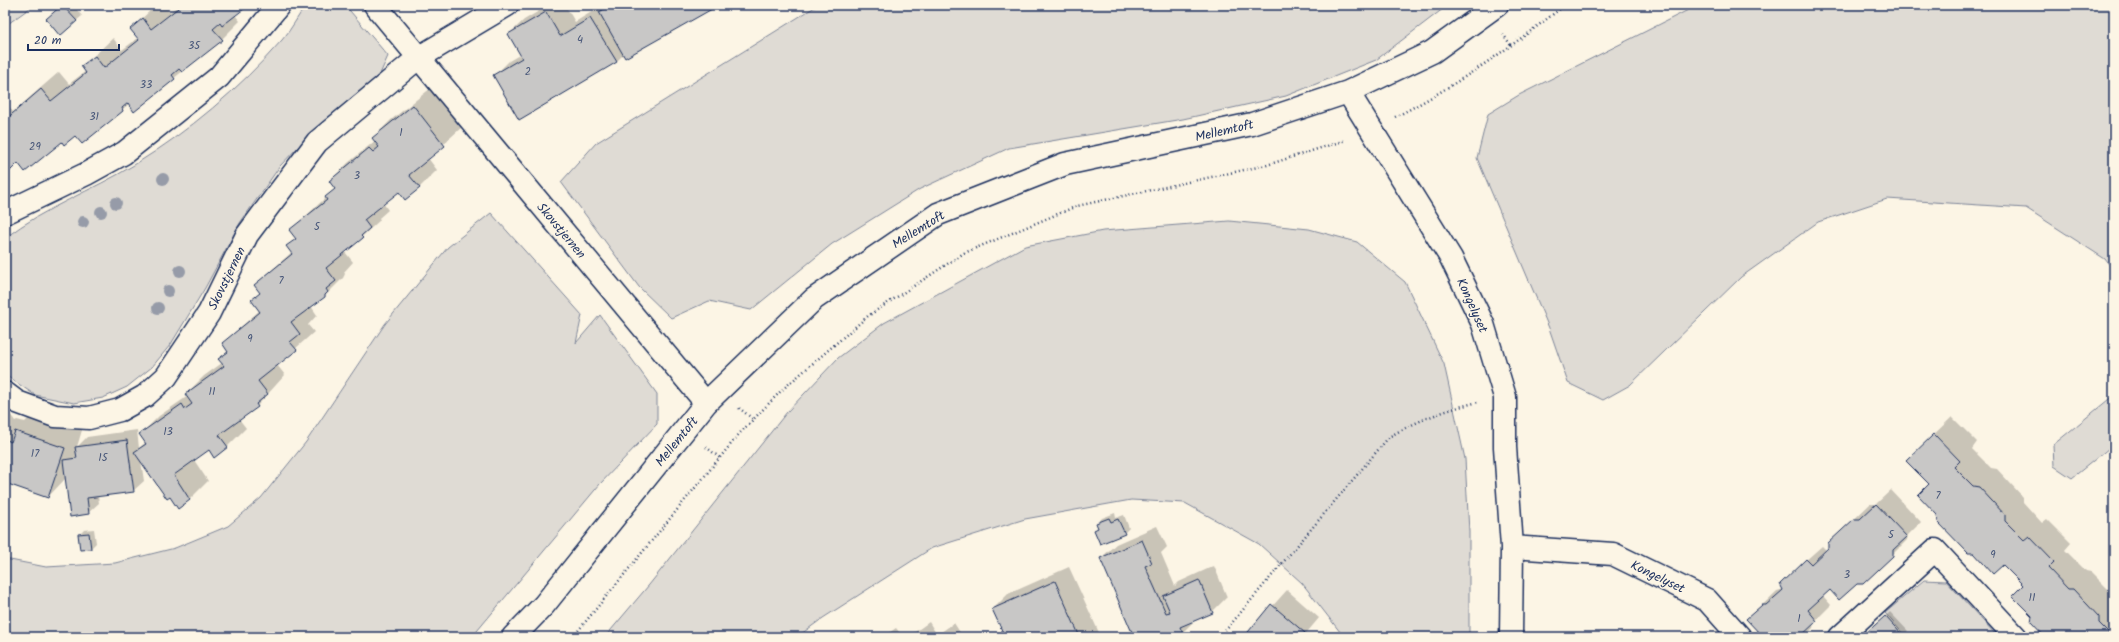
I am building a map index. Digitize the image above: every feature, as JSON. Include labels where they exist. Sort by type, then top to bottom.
[{"type":"street","points":[[5,213],[86,174],[124,153],[219,77],[279,5]]},
{"type":"street","name":"Skovstjernen","points":[[375,5],[706,403]]},
{"type":"street","name":"Skovstjernen","points":[[5,393],[17,402],[55,416],[89,418],[120,410],[145,396],[166,377],[205,319],[247,235],[317,142],[418,58],[507,5]]},
{"type":"street","name":"Mellemtoft","points":[[513,637],[544,605],[706,403],[814,299],[938,214],[1065,164],[1252,124],[1348,92],[1432,52],[1497,5]]},
{"type":"street","name":"Kongelyset","points":[[1348,92],[1451,258],[1483,324],[1505,397],[1504,446],[1512,547],[1511,637]]},
{"type":"street","name":"Kongelyset","points":[[1512,547],[1613,554],[1707,600],[1740,637]]},
{"type":"street","points":[[1840,637],[1935,550],[2016,637]]},
{"type":"path","points":[[574,637],[740,433],[783,389],[868,316],[964,253],[1077,206],[1267,165],[1352,138],[1436,96],[1512,46],[1565,5]]},
{"type":"path","points":[[1220,637],[1389,437],[1414,422],[1459,406],[1505,397]]},
{"type":"shaded area","points":[[5,5],[34,5],[5,26]]},
{"type":"shaded area","points":[[306,5],[345,5],[388,56],[380,74],[319,125],[280,166],[240,223],[205,288],[171,344],[152,367],[127,387],[103,398],[74,403],[35,395],[5,375],[5,238],[36,217],[134,165],[194,123],[231,92],[266,58],[285,36]]},
{"type":"shaded area","points":[[818,5],[1448,5],[1376,60],[1286,96],[1183,119],[1009,148],[920,189],[832,244],[751,310],[709,301],[671,318],[639,287],[561,182],[596,143]]},
{"type":"shaded area","points":[[1698,5],[2114,5],[2114,271],[2105,259],[2026,208],[1887,199],[1818,222],[1741,277],[1630,385],[1603,400],[1568,383],[1549,328],[1477,158],[1488,114],[1519,95]]},
{"type":"shaded area","points":[[491,213],[582,315],[576,343],[600,315],[657,394],[657,424],[600,484],[472,637],[5,637],[5,559],[46,567],[115,563],[175,548],[228,526],[261,498],[306,442],[385,324],[448,247]]},
{"type":"shaded area","points":[[1229,221],[1309,229],[1357,242],[1405,282],[1444,364],[1465,459],[1469,532],[1469,637],[1344,637],[1302,583],[1259,544],[1185,503],[1131,500],[1025,519],[932,548],[823,618],[797,637],[605,637],[649,585],[787,412],[838,358],[884,323],[1025,246],[1103,231]]},
{"type":"shaded area","points":[[2114,395],[2114,444],[2072,478],[2054,466],[2053,445]]},
{"type":"shaded area","points":[[1924,580],[1946,581],[1998,637],[1906,637],[1885,613]]},
{"type":"building","points":[[62,5],[77,21],[60,36],[46,19]]},
{"type":"building","points":[[182,5],[249,5],[222,26],[220,23],[213,29],[223,40],[182,72],[179,69],[172,75],[175,79],[134,112],[128,103],[122,108],[123,111],[82,144],[75,136],[64,145],[62,142],[25,172],[18,163],[5,176],[5,120],[41,89],[51,101],[86,73],[81,66],[95,56],[104,68],[139,40],[130,29],[143,18],[151,29]]},
{"type":"building","points":[[612,5],[719,5],[625,58],[599,12]]},
{"type":"building","points":[[546,12],[560,36],[590,18],[617,62],[519,120],[493,75],[522,58],[508,34]]},
{"type":"building","points":[[413,105],[445,146],[409,175],[420,188],[405,200],[399,192],[364,220],[370,228],[361,236],[363,238],[326,268],[336,281],[326,289],[328,292],[325,297],[291,322],[300,334],[290,342],[297,350],[258,381],[268,394],[256,404],[258,407],[219,435],[228,447],[214,458],[209,450],[174,475],[190,500],[178,509],[170,497],[167,499],[134,452],[146,444],[139,434],[182,404],[185,409],[192,404],[185,394],[224,366],[218,359],[228,352],[222,343],[260,312],[251,300],[260,293],[254,285],[292,254],[286,246],[296,239],[289,230],[327,200],[325,197],[335,189],[329,181],[369,148],[373,152],[379,147],[372,138]]},
{"type":"building","points":[[15,431],[65,448],[48,498],[5,483],[5,439],[11,442]]},
{"type":"building","points":[[1934,434],[1960,461],[1954,467],[1973,486],[1979,487],[2005,515],[2005,521],[2024,540],[2029,536],[2054,562],[2048,568],[2068,589],[2073,589],[2099,617],[2099,623],[2113,637],[2045,637],[2031,622],[2032,616],[2012,596],[2023,585],[2003,565],[1993,574],[1974,553],[1968,553],[1938,522],[1937,515],[1918,495],[1929,484],[1906,461]]},
{"type":"building","points":[[127,440],[134,492],[87,498],[89,514],[70,517],[63,460],[77,458],[75,447]]},
{"type":"building","points":[[1876,504],[1907,537],[1893,550],[1893,556],[1863,584],[1857,584],[1839,600],[1830,590],[1808,610],[1817,621],[1800,637],[1763,637],[1746,619],[1762,605],[1766,605],[1783,590],[1780,584],[1806,559],[1811,564],[1828,548],[1828,543],[1854,519],[1860,519]]},
{"type":"building","points":[[1109,518],[1111,522],[1118,519],[1125,534],[1100,544],[1094,530],[1098,528],[1096,523]]},
{"type":"building","points":[[89,533],[91,549],[80,550],[78,534]]},
{"type":"building","points":[[1142,540],[1152,563],[1145,566],[1166,613],[1170,612],[1163,596],[1199,580],[1213,613],[1180,627],[1183,634],[1176,637],[1134,637],[1100,558]]},
{"type":"building","points":[[1055,581],[1080,637],[1033,637],[1031,633],[1023,637],[1005,637],[992,609]]},
{"type":"building","points":[[1271,604],[1305,633],[1302,637],[1244,637]]},
{"type":"building","points":[[1885,616],[1904,637],[1866,637],[1864,635]]}]
